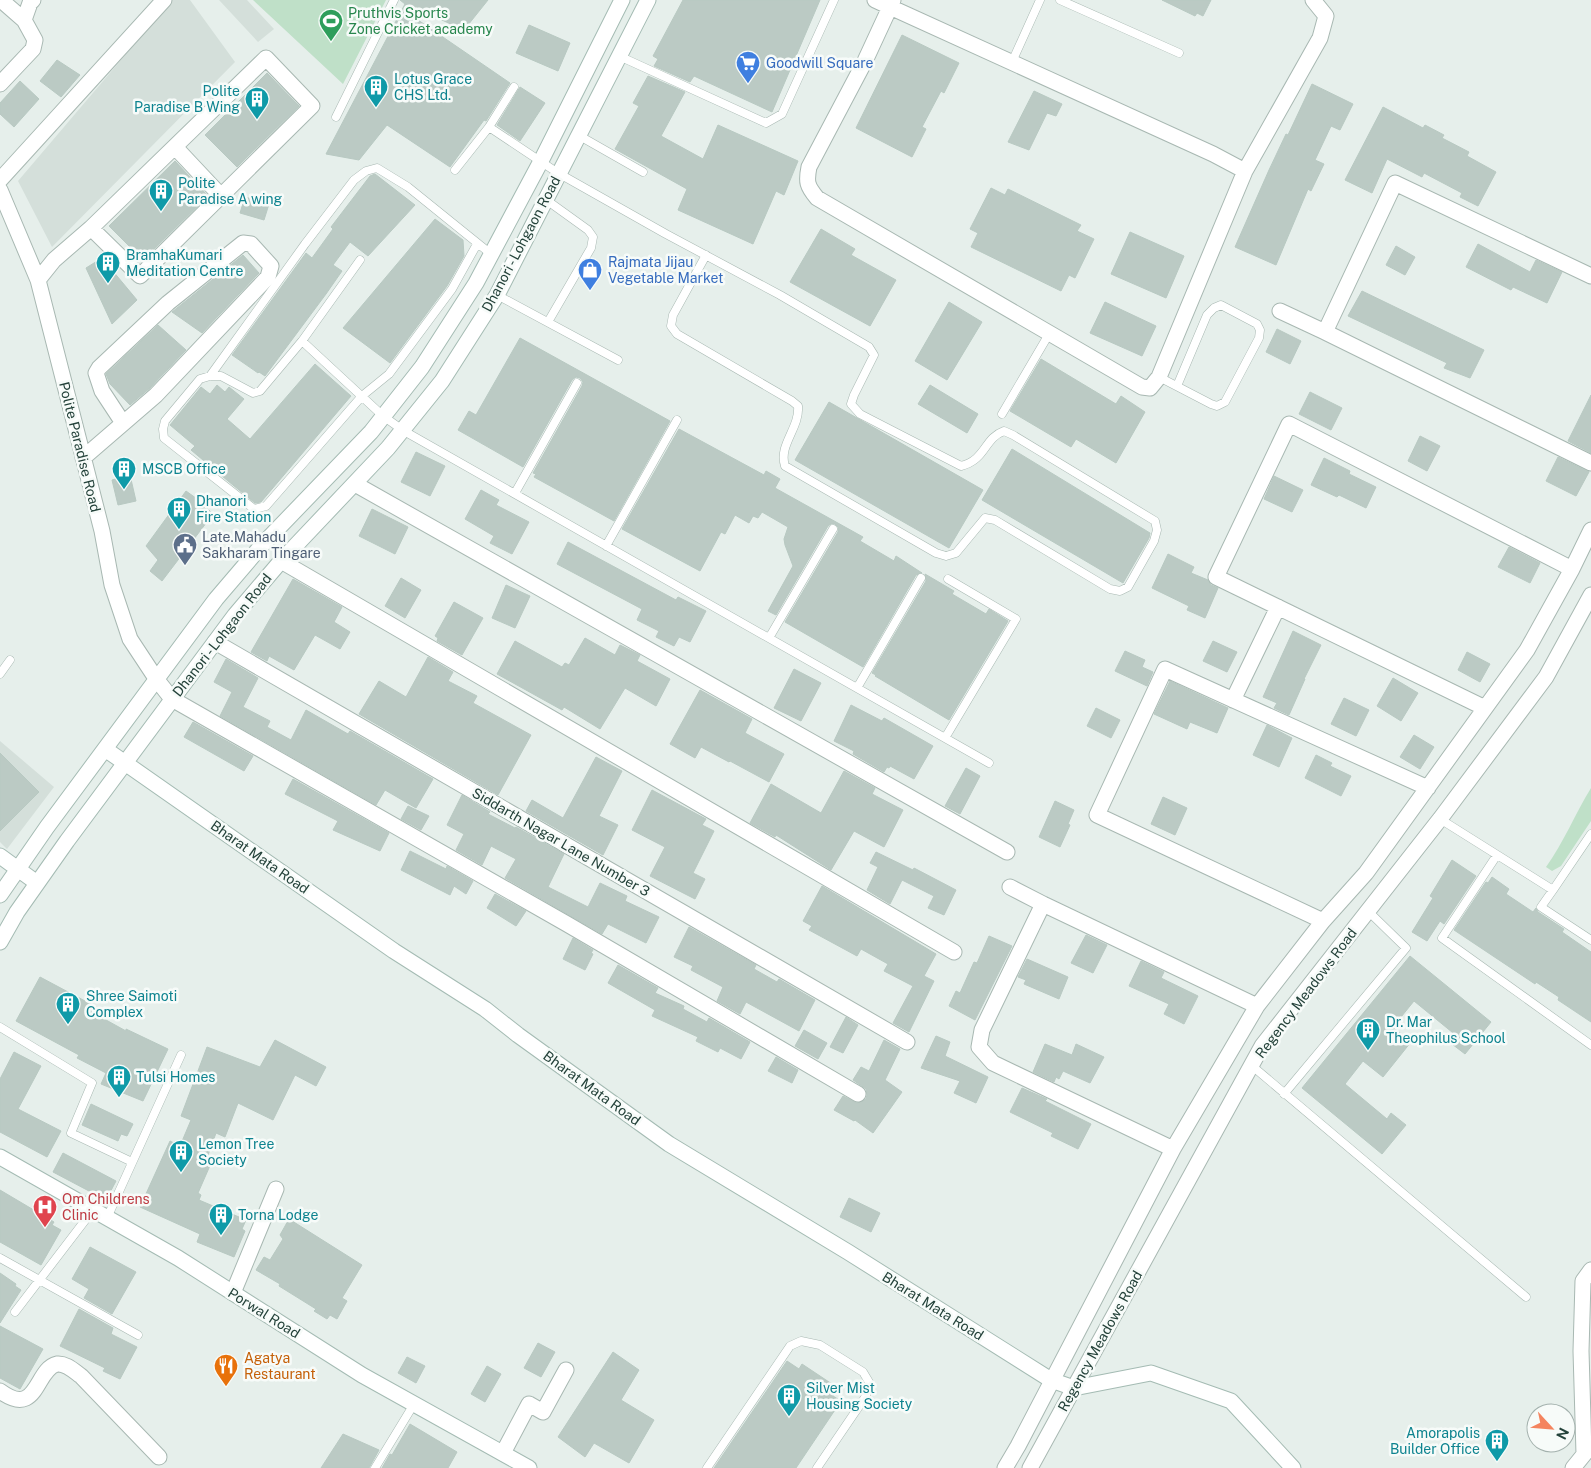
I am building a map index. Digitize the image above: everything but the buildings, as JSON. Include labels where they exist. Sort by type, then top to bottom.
[{"type":"street","points":[[0,84],[34,49],[35,40],[24,20],[1,0]]},
{"type":"street","points":[[24,20],[30,3],[33,0]]},
{"type":"street","points":[[0,180],[164,0]]},
{"type":"street","name":"Dhanori - Lohgaon Road","points":[[0,895],[216,599],[263,544],[370,432],[422,367],[476,283],[541,161],[622,0]]},
{"type":"street","name":"Dhanori - Lohgaon Road","points":[[0,942],[17,912],[37,883],[235,614],[281,560],[355,484],[404,430],[442,381],[497,295],[648,0]]},
{"type":"street","points":[[875,0],[891,4],[1245,171]]},
{"type":"street","points":[[891,4],[865,61],[810,167],[806,179],[809,188],[818,198],[1049,334],[1142,387],[1150,388],[1159,377],[1245,171],[1320,38],[1326,16],[1313,0]]},
{"type":"street","points":[[38,280],[54,260],[91,228],[266,58],[312,106],[140,276],[91,228]]},
{"type":"street","points":[[175,147],[221,196]]},
{"type":"street","points":[[1326,332],[1395,183],[1591,276]]},
{"type":"street","name":"Polite Paradise Road","points":[[0,190],[38,280],[102,531],[112,585],[130,639],[172,699]]},
{"type":"street","points":[[83,458],[124,423],[156,395],[268,277],[271,266],[251,244],[243,243],[168,303],[99,368],[96,373],[102,391],[124,423]]},
{"type":"street","points":[[1280,311],[1591,463]]},
{"type":"street","points":[[1486,708],[1216,577],[1289,424],[1572,569]]},
{"type":"street","points":[[355,484],[1007,852]]},
{"type":"street","points":[[1005,1468],[1174,1149],[1257,1006],[1323,921],[1366,873],[1527,650],[1572,569],[1591,530]]},
{"type":"street","points":[[281,560],[954,952]]},
{"type":"street","name":"Regency Meadows Road","points":[[1030,1468],[1262,1046],[1440,819],[1546,678],[1591,595]]},
{"type":"street","points":[[1233,700],[1278,607]]},
{"type":"street","name":"Siddarth Nagar Lane Number 3","points":[[214,642],[907,1042]]},
{"type":"street","points":[[1323,921],[1097,815],[1165,669],[1428,788]]},
{"type":"street","points":[[172,699],[567,924],[858,1094]]},
{"type":"street","name":"Bharat Mata Road","points":[[105,749],[394,950],[485,1009],[669,1144],[848,1252],[1051,1380],[1074,1388]]},
{"type":"street","points":[[0,856],[37,883]]},
{"type":"street","points":[[1010,887],[1257,1006]]},
{"type":"street","points":[[1043,904],[982,1030],[979,1047],[993,1063],[1174,1149]]},
{"type":"street","name":"Porwal Road","points":[[0,1157],[178,1258],[362,1375],[529,1468]]},
{"type":"street","points":[[233,1293],[276,1189]]},
{"type":"street","points":[[1573,1468],[1588,1450],[1581,1351],[1583,1281],[1591,1270]]},
{"type":"street","points":[[0,1391],[17,1400],[26,1398],[50,1368],[58,1364],[67,1366],[81,1376],[158,1457]]},
{"type":"street","points":[[503,1454],[529,1404],[543,1412],[566,1370]]},
{"type":"street","points":[[1074,1388],[1151,1373],[1222,1398],[1231,1402],[1293,1468]]},
{"type":"lane","points":[[336,117],[394,0]]},
{"type":"lane","points":[[619,56],[766,123],[782,114],[834,0]]},
{"type":"lane","points":[[1012,62],[1040,0]]},
{"type":"lane","points":[[1060,0],[1179,53]]},
{"type":"lane","points":[[455,170],[489,127],[514,87]]},
{"type":"lane","points":[[489,127],[558,173],[780,295],[869,347],[874,355],[854,395],[852,404],[860,414],[961,466],[976,460],[996,434],[1004,431],[1014,434],[1155,521],[1157,530],[1154,541],[1128,587],[1120,591],[1110,589],[995,520],[985,518],[956,553],[946,556],[936,553],[785,466],[783,453],[798,414],[798,406],[677,334],[671,326],[673,315],[706,255]]},
{"type":"lane","points":[[578,135],[643,172]]},
{"type":"lane","points":[[210,376],[305,244],[354,180],[366,171],[377,168],[408,187],[491,254]]},
{"type":"lane","points":[[545,199],[588,230],[593,237],[591,248],[548,322]]},
{"type":"lane","points":[[360,260],[302,340],[260,391],[253,393],[221,376],[210,376],[200,379],[165,421],[163,429],[164,438],[246,505],[254,509],[266,506],[362,396],[389,374],[452,289],[477,244]]},
{"type":"lane","points":[[497,295],[618,360]]},
{"type":"lane","points":[[1159,377],[1211,404],[1217,406],[1225,402],[1259,338],[1260,330],[1257,324],[1221,305],[1214,308],[1207,315],[1177,386]]},
{"type":"lane","points":[[1002,414],[1049,334]]},
{"type":"lane","points":[[302,340],[383,416],[404,430],[989,763]]},
{"type":"lane","points":[[514,493],[577,383]]},
{"type":"lane","points":[[606,546],[677,420]]},
{"type":"lane","points":[[770,638],[833,528]]},
{"type":"lane","points":[[857,688],[921,578]]},
{"type":"lane","points":[[945,738],[1016,619],[948,579]]},
{"type":"lane","points":[[0,674],[10,660]]},
{"type":"lane","points":[[1440,819],[1553,890]]},
{"type":"lane","points":[[1591,834],[1541,907],[1591,940]]},
{"type":"lane","points":[[1497,855],[1442,938],[1591,1044]]},
{"type":"lane","points":[[1284,1094],[1406,948],[1368,911]]},
{"type":"lane","points":[[0,1027],[92,1083],[71,1133],[132,1162]]},
{"type":"lane","points":[[107,1218],[181,1055]]},
{"type":"lane","points":[[1251,1065],[1526,1297]]},
{"type":"lane","points":[[15,1312],[93,1210]]},
{"type":"lane","points":[[0,1258],[138,1335]]},
{"type":"lane","points":[[707,1468],[790,1346],[801,1341],[820,1345],[863,1372],[869,1382],[866,1396],[817,1468]]},
{"type":"lane","points":[[375,1468],[414,1404]]},
{"type":"shaded area","points":[[172,0],[190,0],[235,62],[52,247],[18,181]]},
{"type":"shaded area","points":[[219,0],[247,0],[274,29],[258,42]]},
{"type":"shaded area","points":[[0,741],[54,787],[7,849],[0,842]]},
{"type":"green space","name":"Pruthvis Sports Zone Cricket academy","points":[[253,0],[386,0],[343,84]]},
{"type":"green space","points":[[1591,788],[1591,821],[1561,866],[1552,871],[1546,867]]},
{"type":"place","name":"Pruthvis Sports Zone Cricket academy","points":[[331,42]]},
{"type":"place","name":"Goodwill Square","points":[[748,84]]},
{"type":"place","name":"Lotus Grace CHS Ltd.","points":[[376,108]]},
{"type":"place","name":"Polite Paradise B Wing","points":[[257,120]]},
{"type":"place","name":"Polite Paradise A wing","points":[[161,212]]},
{"type":"place","name":"BramhaKumari Meditation Centre","points":[[108,284]]},
{"type":"place","name":"Rajmata Jijau Vegetable Market","points":[[590,291]]},
{"type":"place","name":"MSCB Office","points":[[124,490]]},
{"type":"place","name":"Dhanori Fire Station","points":[[179,530]]},
{"type":"place","name":"Late.Mahadu Sakharam Tingare","points":[[185,566]]},
{"type":"place","name":"Shree Saimoti Complex","points":[[68,1025]]},
{"type":"place","name":"Dr. Mar Theophilus School","points":[[1368,1051]]},
{"type":"place","name":"Tulsi Homes","points":[[119,1098]]},
{"type":"place","name":"Lemon Tree Society","points":[[181,1173]]},
{"type":"place","name":"Om Childrens Clinic","points":[[45,1228]]},
{"type":"place","name":"Torna Lodge","points":[[221,1236]]},
{"type":"place","name":"Agatya Restaurant","points":[[226,1387]]},
{"type":"place","name":"Silver Mist Housing Society","points":[[789,1417]]},
{"type":"place","name":"Amorapolis Builder Office","points":[[1497,1462]]}]
